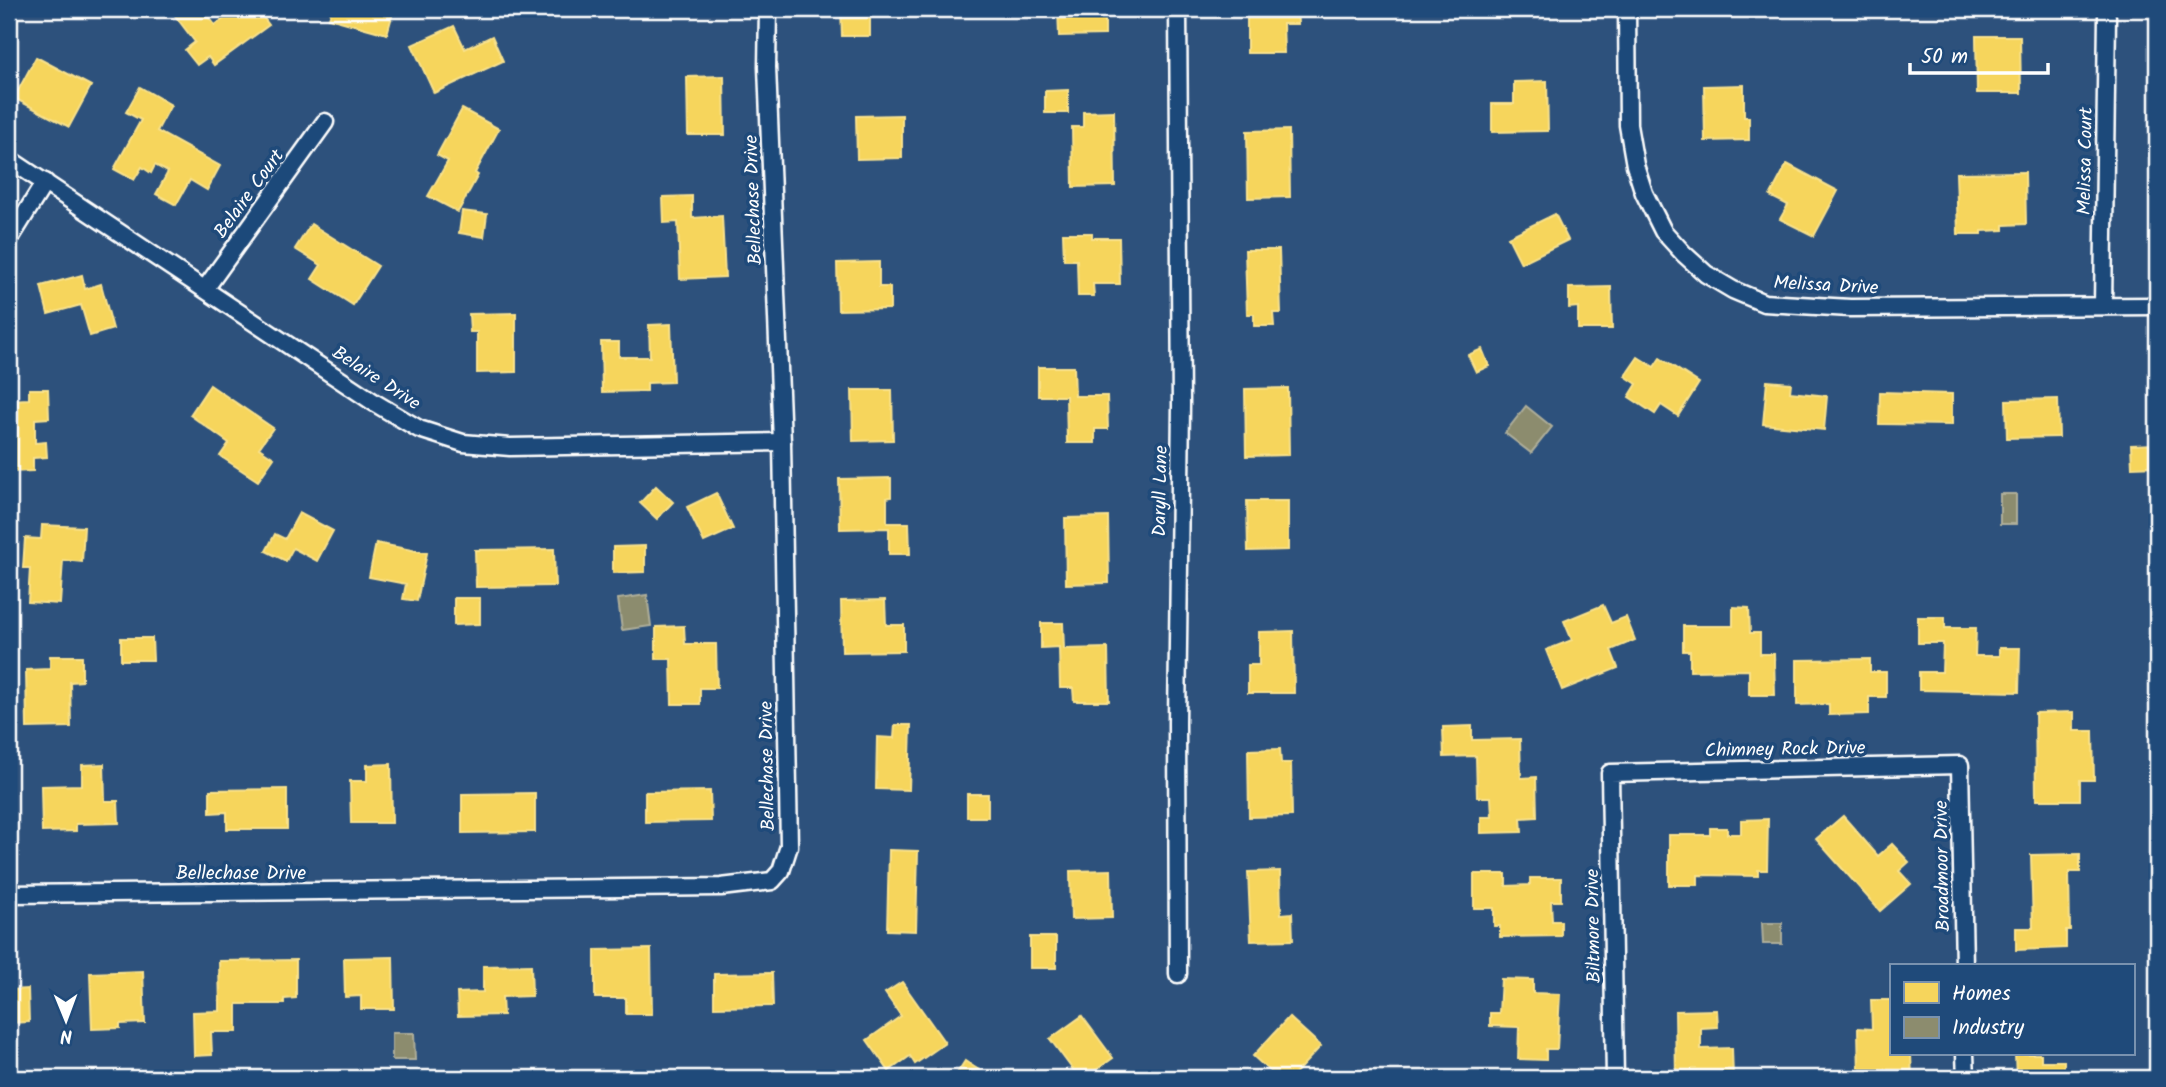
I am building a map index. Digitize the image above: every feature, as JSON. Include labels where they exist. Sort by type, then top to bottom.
[{"type":"street","name":"Bellechase Drive","points":[[9,894],[721,887],[772,881],[781,871],[789,846],[782,442],[768,9]]},
{"type":"street","name":"Daryll Lane","points":[[1178,9],[1181,391],[1177,723],[1178,974]]},
{"type":"street","name":"Melissa Drive","points":[[1627,9],[1629,125],[1635,165],[1644,193],[1663,231],[1684,254],[1706,274],[1733,290],[1765,303],[1862,308],[2157,306]]},
{"type":"street","name":"Melissa Court","points":[[2103,306],[2107,16]]},
{"type":"street","name":"Belaire Court","points":[[205,289],[325,122]]},
{"type":"street","name":"Belaire Drive","points":[[9,159],[419,429],[463,443],[510,446],[782,442]]},
{"type":"street","points":[[9,240],[45,182]]},
{"type":"street","name":"Chimney Rock Drive","points":[[1610,773],[1960,765]]},
{"type":"street","name":"Broadmoor Drive","points":[[1960,765],[1964,964]]},
{"type":"street","name":"Biltmore Drive","points":[[1610,773],[1615,1078]]},
{"type":"street","points":[[1965,1056],[1966,1078]]},
{"type":"building: Homes","points":[[170,9],[203,9],[215,25],[237,9],[257,9],[269,25],[214,65],[208,57],[197,65],[185,50],[195,42]]},
{"type":"building: Homes","points":[[332,9],[394,9],[387,34],[329,18]]},
{"type":"building: Homes","points":[[841,9],[870,9],[870,36],[842,36]]},
{"type":"building: Homes","points":[[1058,9],[1105,9],[1105,35],[1059,36]]},
{"type":"building: Homes","points":[[1247,9],[1297,9],[1298,24],[1283,24],[1284,53],[1247,53]]},
{"type":"building: Homes","points":[[454,26],[465,49],[492,36],[503,61],[434,93],[412,45]]},
{"type":"building: Homes","points":[[1976,36],[2020,36],[2021,93],[1977,93]]},
{"type":"building: Homes","points":[[36,57],[91,86],[69,127],[14,98]]},
{"type":"building: Homes","points":[[724,76],[725,135],[688,135],[687,77]]},
{"type":"building: Homes","points":[[1547,81],[1548,131],[1492,132],[1492,104],[1514,104],[1514,82]]},
{"type":"building: Homes","points":[[1744,85],[1744,117],[1749,117],[1749,140],[1705,141],[1704,86]]},
{"type":"building: Homes","points":[[140,87],[171,105],[157,131],[220,166],[207,190],[190,180],[176,205],[156,194],[168,172],[155,165],[151,173],[142,167],[134,180],[114,169],[141,120],[126,112]]},
{"type":"building: Homes","points":[[1068,90],[1068,113],[1045,113],[1045,91]]},
{"type":"building: Homes","points":[[462,109],[499,129],[458,212],[428,196],[448,161],[437,155]]},
{"type":"building: Homes","points":[[1114,111],[1115,186],[1073,187],[1072,127],[1083,127],[1083,112]]},
{"type":"building: Homes","points":[[902,115],[902,158],[857,159],[856,116]]},
{"type":"building: Homes","points":[[1289,130],[1290,197],[1248,198],[1247,131]]},
{"type":"building: Homes","points":[[1787,164],[1838,191],[1814,236],[1780,219],[1788,205],[1770,196]]},
{"type":"building: Homes","points":[[2025,172],[2026,224],[2004,225],[2004,230],[1982,231],[1982,234],[1958,234],[1956,173]]},
{"type":"building: Homes","points":[[692,196],[692,218],[722,216],[725,277],[680,279],[678,222],[664,223],[663,197]]},
{"type":"building: Homes","points":[[462,211],[487,214],[484,237],[459,233]]},
{"type":"building: Homes","points":[[1555,214],[1568,240],[1521,263],[1508,237]]},
{"type":"building: Homes","points":[[311,224],[378,266],[353,305],[312,279],[321,265],[295,249]]},
{"type":"building: Homes","points":[[1063,233],[1092,233],[1092,238],[1119,238],[1120,284],[1093,284],[1094,296],[1078,296],[1077,260],[1064,260]]},
{"type":"building: Homes","points":[[1245,250],[1279,250],[1281,313],[1273,313],[1274,326],[1254,326],[1254,314],[1247,314]]},
{"type":"building: Homes","points":[[879,262],[879,287],[890,287],[890,309],[838,310],[837,263]]},
{"type":"building: Homes","points":[[82,275],[85,289],[101,284],[113,329],[90,336],[81,305],[48,314],[41,286]]},
{"type":"building: Homes","points":[[1611,287],[1612,329],[1578,329],[1578,307],[1569,308],[1569,288]]},
{"type":"building: Homes","points":[[516,313],[516,372],[477,373],[477,332],[470,332],[469,314]]},
{"type":"building: Homes","points":[[671,324],[673,382],[647,383],[647,391],[602,392],[601,342],[619,342],[619,357],[650,357],[649,325]]},
{"type":"building: Homes","points":[[1482,349],[1489,366],[1476,372],[1468,355]]},
{"type":"building: Homes","points":[[1638,357],[1654,367],[1660,358],[1699,383],[1678,416],[1661,405],[1655,414],[1629,397],[1637,384],[1625,376]]},
{"type":"building: Homes","points":[[1038,367],[1074,367],[1075,396],[1107,396],[1108,429],[1095,429],[1095,443],[1067,443],[1066,396],[1038,396]]},
{"type":"building: Homes","points":[[1767,381],[1791,383],[1790,392],[1827,396],[1824,430],[1763,424]]},
{"type":"building: Homes","points":[[210,385],[273,428],[259,448],[274,458],[258,481],[220,456],[229,443],[190,415]]},
{"type":"building: Homes","points":[[1288,388],[1289,455],[1246,456],[1245,389]]},
{"type":"building: Homes","points":[[29,389],[48,389],[49,418],[35,419],[35,443],[46,442],[47,457],[33,458],[33,471],[9,472],[9,400],[29,399]]},
{"type":"building: Homes","points":[[852,390],[892,390],[893,440],[853,441]]},
{"type":"building: Homes","points":[[1880,392],[1952,394],[1952,425],[1879,424]]},
{"type":"building: Homes","points":[[2058,399],[2059,437],[2007,438],[2006,400]]},
{"type":"building: Homes","points":[[2157,444],[2157,466],[2132,467],[2131,445]]},
{"type":"building: Homes","points":[[891,478],[891,497],[887,498],[887,523],[909,523],[910,554],[889,554],[889,528],[840,529],[839,479]]},
{"type":"building: Homes","points":[[656,486],[673,502],[657,519],[640,503]]},
{"type":"building: Homes","points":[[716,493],[733,529],[704,542],[687,507]]},
{"type":"building: Homes","points":[[1247,501],[1288,501],[1288,550],[1248,551]]},
{"type":"building: Homes","points":[[299,513],[333,531],[317,561],[293,548],[286,561],[266,551],[275,534],[285,539]]},
{"type":"building: Homes","points":[[1108,517],[1109,583],[1066,584],[1065,518]]},
{"type":"building: Homes","points":[[42,525],[84,527],[82,562],[63,560],[60,604],[28,602],[30,568],[23,568],[25,538],[41,539]]},
{"type":"building: Homes","points":[[376,543],[427,553],[417,601],[403,599],[406,584],[369,577]]},
{"type":"building: Homes","points":[[645,546],[645,572],[613,573],[613,547]]},
{"type":"building: Homes","points":[[554,549],[555,586],[476,587],[475,550]]},
{"type":"building: Homes","points":[[454,598],[480,598],[480,624],[454,625]]},
{"type":"building: Homes","points":[[885,600],[886,625],[904,625],[904,651],[842,652],[841,601]]},
{"type":"building: Homes","points":[[1603,605],[1611,623],[1626,617],[1635,640],[1611,650],[1618,668],[1562,690],[1546,650],[1572,640],[1564,621]]},
{"type":"building: Homes","points":[[1733,607],[1749,608],[1750,633],[1760,633],[1760,654],[1774,654],[1775,695],[1749,695],[1749,670],[1690,671],[1690,651],[1683,651],[1683,626],[1733,626]]},
{"type":"building: Homes","points":[[1918,617],[1945,617],[1945,628],[1976,628],[1975,656],[1999,656],[1999,648],[2020,648],[2019,692],[1919,690],[1919,672],[1942,672],[1943,643],[1918,643]]},
{"type":"building: Homes","points":[[1041,623],[1063,623],[1064,649],[1108,648],[1109,701],[1074,701],[1073,688],[1060,688],[1059,647],[1041,648]]},
{"type":"building: Homes","points":[[684,626],[685,644],[716,644],[717,688],[700,688],[700,704],[672,704],[671,659],[656,659],[656,627]]},
{"type":"building: Homes","points":[[1293,631],[1294,693],[1248,693],[1248,665],[1259,665],[1259,632]]},
{"type":"building: Homes","points":[[121,638],[152,638],[153,660],[121,660]]},
{"type":"building: Homes","points":[[50,656],[82,656],[82,681],[70,682],[71,727],[27,728],[26,670],[50,669]]},
{"type":"building: Homes","points":[[1870,659],[1870,672],[1886,672],[1886,697],[1869,697],[1869,714],[1829,715],[1829,704],[1797,705],[1797,660]]},
{"type":"building: Homes","points":[[2074,712],[2074,731],[2093,731],[2094,780],[2080,780],[2080,800],[2036,800],[2035,713]]},
{"type":"building: Homes","points":[[895,725],[911,725],[909,790],[876,789],[877,737],[894,738]]},
{"type":"building: Homes","points":[[1472,726],[1472,740],[1520,739],[1521,778],[1536,777],[1537,817],[1521,818],[1522,832],[1481,833],[1481,817],[1492,817],[1491,797],[1477,797],[1476,756],[1444,757],[1443,727]]},
{"type":"building: Homes","points":[[1280,749],[1281,763],[1291,763],[1292,816],[1249,817],[1248,750]]},
{"type":"building: Homes","points":[[104,764],[105,801],[118,801],[119,823],[76,824],[76,831],[42,832],[41,786],[82,785],[82,765]]},
{"type":"building: Homes","points":[[391,764],[392,823],[351,823],[350,781],[367,781],[367,765]]},
{"type":"building: Homes","points":[[287,789],[287,829],[227,829],[227,812],[210,813],[210,790]]},
{"type":"building: Homes","points":[[710,791],[711,821],[645,822],[645,792]]},
{"type":"building: Homes","points":[[535,793],[535,832],[462,833],[462,794]]},
{"type":"building: Homes","points":[[967,794],[988,794],[988,817],[967,817]]},
{"type":"building: Homes","points":[[1843,816],[1878,856],[1892,844],[1909,862],[1899,871],[1911,884],[1880,911],[1816,839]]},
{"type":"building: Homes","points":[[1768,819],[1767,870],[1758,870],[1758,876],[1698,875],[1698,885],[1669,885],[1669,835],[1710,835],[1710,828],[1727,828],[1727,834],[1741,834],[1741,820]]},
{"type":"building: Homes","points":[[889,850],[918,851],[916,931],[887,930]]},
{"type":"building: Homes","points":[[2080,854],[2080,872],[2069,872],[2070,930],[2066,930],[2066,948],[2016,950],[2016,928],[2033,928],[2031,855]]},
{"type":"building: Homes","points":[[1111,870],[1112,918],[1071,919],[1070,871]]},
{"type":"building: Homes","points":[[1280,871],[1281,914],[1292,913],[1293,940],[1251,941],[1248,872]]},
{"type":"building: Homes","points":[[1474,874],[1506,874],[1506,886],[1530,885],[1530,878],[1561,878],[1561,901],[1551,901],[1552,921],[1561,921],[1561,936],[1500,937],[1500,926],[1494,926],[1494,908],[1474,908]]},
{"type":"building: Homes","points":[[1030,937],[1056,937],[1056,968],[1030,968]]},
{"type":"building: Homes","points":[[651,949],[652,1014],[626,1014],[626,998],[595,998],[595,950]]},
{"type":"building: Homes","points":[[393,957],[394,1009],[361,1009],[361,996],[345,997],[344,958]]},
{"type":"building: Homes","points":[[296,960],[296,998],[284,999],[284,1004],[237,1004],[237,1032],[211,1032],[212,1055],[194,1056],[193,1012],[220,1011],[219,961]]},
{"type":"building: Homes","points":[[531,965],[532,996],[502,997],[503,1015],[458,1016],[457,993],[483,992],[483,966]]},
{"type":"building: Homes","points":[[143,971],[145,1023],[120,1024],[120,1028],[92,1029],[90,973]]},
{"type":"building: Homes","points":[[772,973],[773,1006],[714,1007],[714,974]]},
{"type":"building: Homes","points":[[1501,979],[1533,980],[1533,993],[1560,994],[1557,1049],[1546,1049],[1546,1060],[1518,1059],[1519,1027],[1490,1026],[1490,1013],[1499,1013]]},
{"type":"building: Homes","points":[[902,982],[945,1043],[915,1064],[910,1056],[889,1071],[867,1040],[901,1016],[885,993]]},
{"type":"building: Homes","points":[[28,989],[29,1022],[9,1023],[9,990]]},
{"type":"building: Homes","points":[[1871,1000],[1890,1000],[1890,1056],[1911,1056],[1912,1078],[1859,1078],[1858,1028],[1872,1029]]},
{"type":"building: Homes","points":[[1717,1010],[1718,1027],[1701,1028],[1701,1049],[1732,1048],[1733,1078],[1676,1078],[1675,1011]]},
{"type":"building: Homes","points":[[1082,1016],[1113,1058],[1085,1078],[1079,1078],[1050,1039]]},
{"type":"building: Homes","points":[[1289,1017],[1321,1046],[1291,1078],[1277,1078],[1253,1056]]},
{"type":"building: Homes","points":[[2015,1056],[2041,1056],[2041,1061],[2064,1061],[2064,1078],[2016,1078]]},
{"type":"building: Homes","points":[[965,1061],[982,1072],[978,1078],[954,1078]]},
{"type":"building: Industry","points":[[1526,406],[1552,427],[1531,453],[1505,433]]},
{"type":"building: Industry","points":[[2000,494],[2016,494],[2016,524],[2000,524]]},
{"type":"building: Industry","points":[[647,595],[651,626],[622,630],[618,599]]},
{"type":"building: Industry","points":[[1762,923],[1782,923],[1782,944],[1763,944]]},
{"type":"building: Industry","points":[[392,1033],[414,1033],[415,1060],[392,1060]]}]
